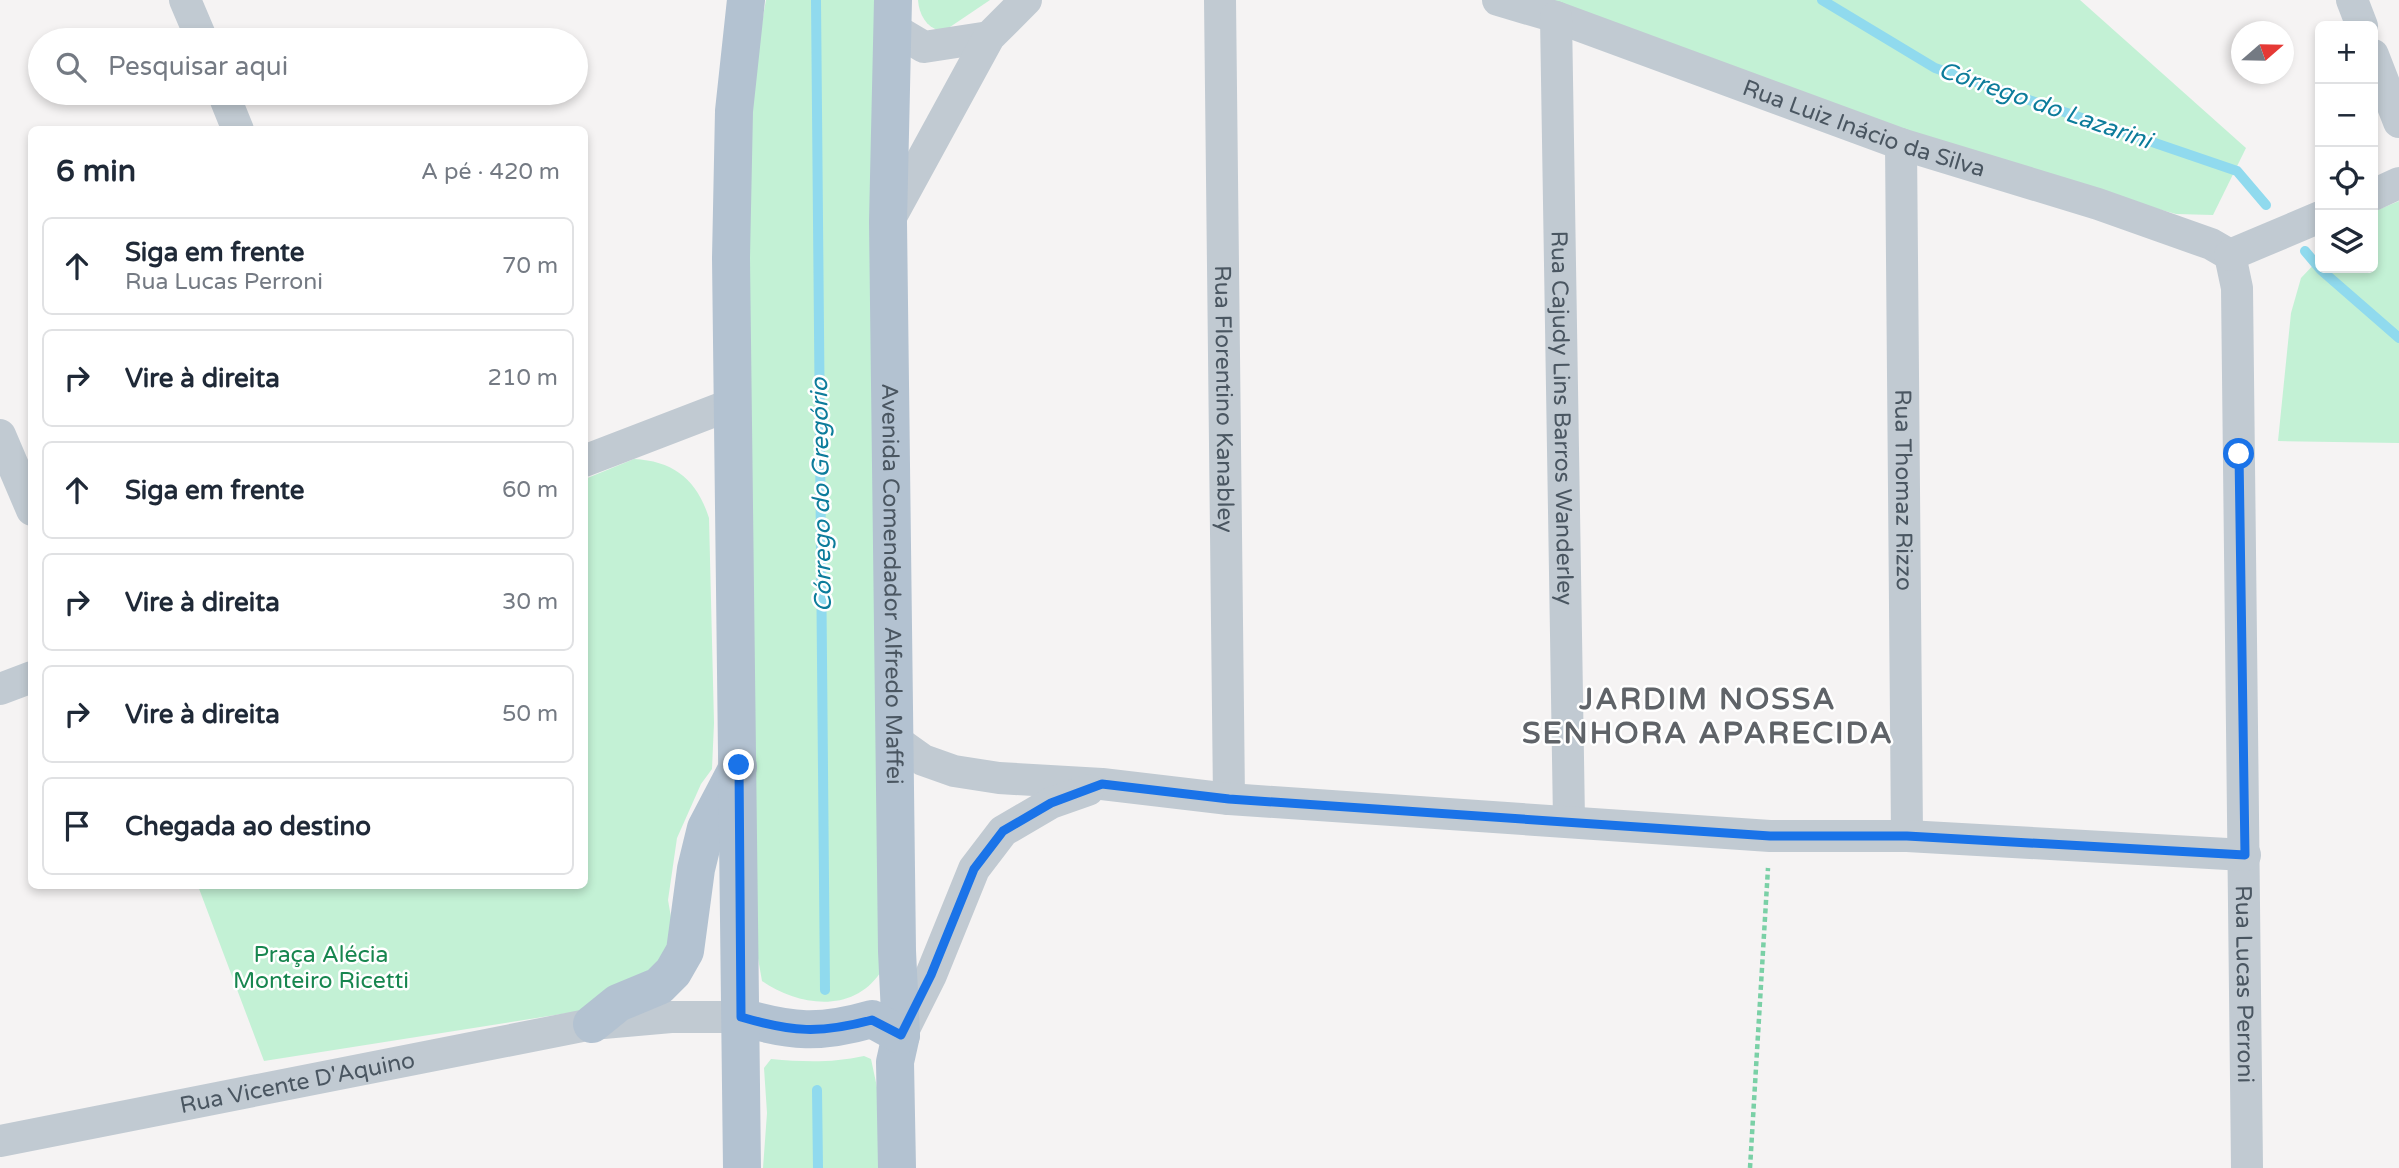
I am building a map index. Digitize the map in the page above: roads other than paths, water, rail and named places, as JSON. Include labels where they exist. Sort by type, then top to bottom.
[{"type":"main road","points":[[742,1168],[735,403],[731,258],[734,111],[746,0]]},
{"type":"main road","name":"Avenida Comendador Alfredo Maffei","points":[[893,14],[888,222],[897,951],[901,1035],[895,1062],[897,1168]]},
{"type":"main road","points":[[592,1024],[618,1003],[659,986],[673,972],[685,951],[696,869],[706,828],[739,765]]},
{"type":"main road","points":[[741,1017],[772,1026],[832,1031],[872,1020],[901,1035]]},
{"type":"street","points":[[186,0],[197,28]]},
{"type":"street","points":[[888,222],[989,37],[1026,0]]},
{"type":"street","name":"Rua Florentino Kanabley","points":[[1220,0],[1229,799]]},
{"type":"street","name":"Rua Luiz Inácio da Silva","points":[[1498,0],[1556,17],[1901,144],[2098,204],[2211,244],[2230,255]]},
{"type":"street","points":[[2351,0],[2360,21]]},
{"type":"street","points":[[893,14],[925,47],[989,37]]},
{"type":"street","name":"Rua Cajudy Lins Barros Wanderley","points":[[1556,17],[1569,820]]},
{"type":"street","points":[[2378,68],[2399,122]]},
{"type":"street","points":[[228,105],[236,126]]},
{"type":"street","name":"Rua Thomaz Rizzo","points":[[1901,144],[1907,836]]},
{"type":"street","points":[[2378,193],[2399,183]]},
{"type":"street","points":[[2230,255],[2315,219]]},
{"type":"street","name":"Rua Lucas Perroni","points":[[2230,255],[2235,267],[2237,288],[2247,1168]]},
{"type":"street","points":[[588,459],[735,403]]},
{"type":"street","points":[[0,435],[28,501]]},
{"type":"street","points":[[0,689],[28,678]]},
{"type":"street","points":[[895,740],[923,760],[954,771],[1034,782],[1102,784],[1229,799],[1569,820],[1770,836],[1907,836],[2245,855]]},
{"type":"street","points":[[901,1035],[931,975],[974,869],[1003,831],[1051,803],[1102,784]]},
{"type":"street","points":[[592,1024],[671,1017],[741,1017]]},
{"type":"street","name":"Rua Vicente D'Aquino","points":[[0,1141],[592,1024]]},
{"type":"waterway","name":"Córrego do Gregório","points":[[816,0],[825,990]]},
{"type":"waterway","name":"Córrego do Lazarini","points":[[1822,0],[1935,68],[2237,171],[2266,205]]},
{"type":"waterway","name":"Córrego do Lazarini","points":[[2305,251],[2321,270],[2399,338]]},
{"type":"waterway","name":"Córrego do Gregório","points":[[817,1090],[818,1168]]},
{"type":"district","name":"JARDIM NOSSA SENHORA APARECIDA","points":[[1708,716]]},
{"type":"park label","name":"Praça Alécia Monteiro Ricetti","points":[[321,967]]}]
